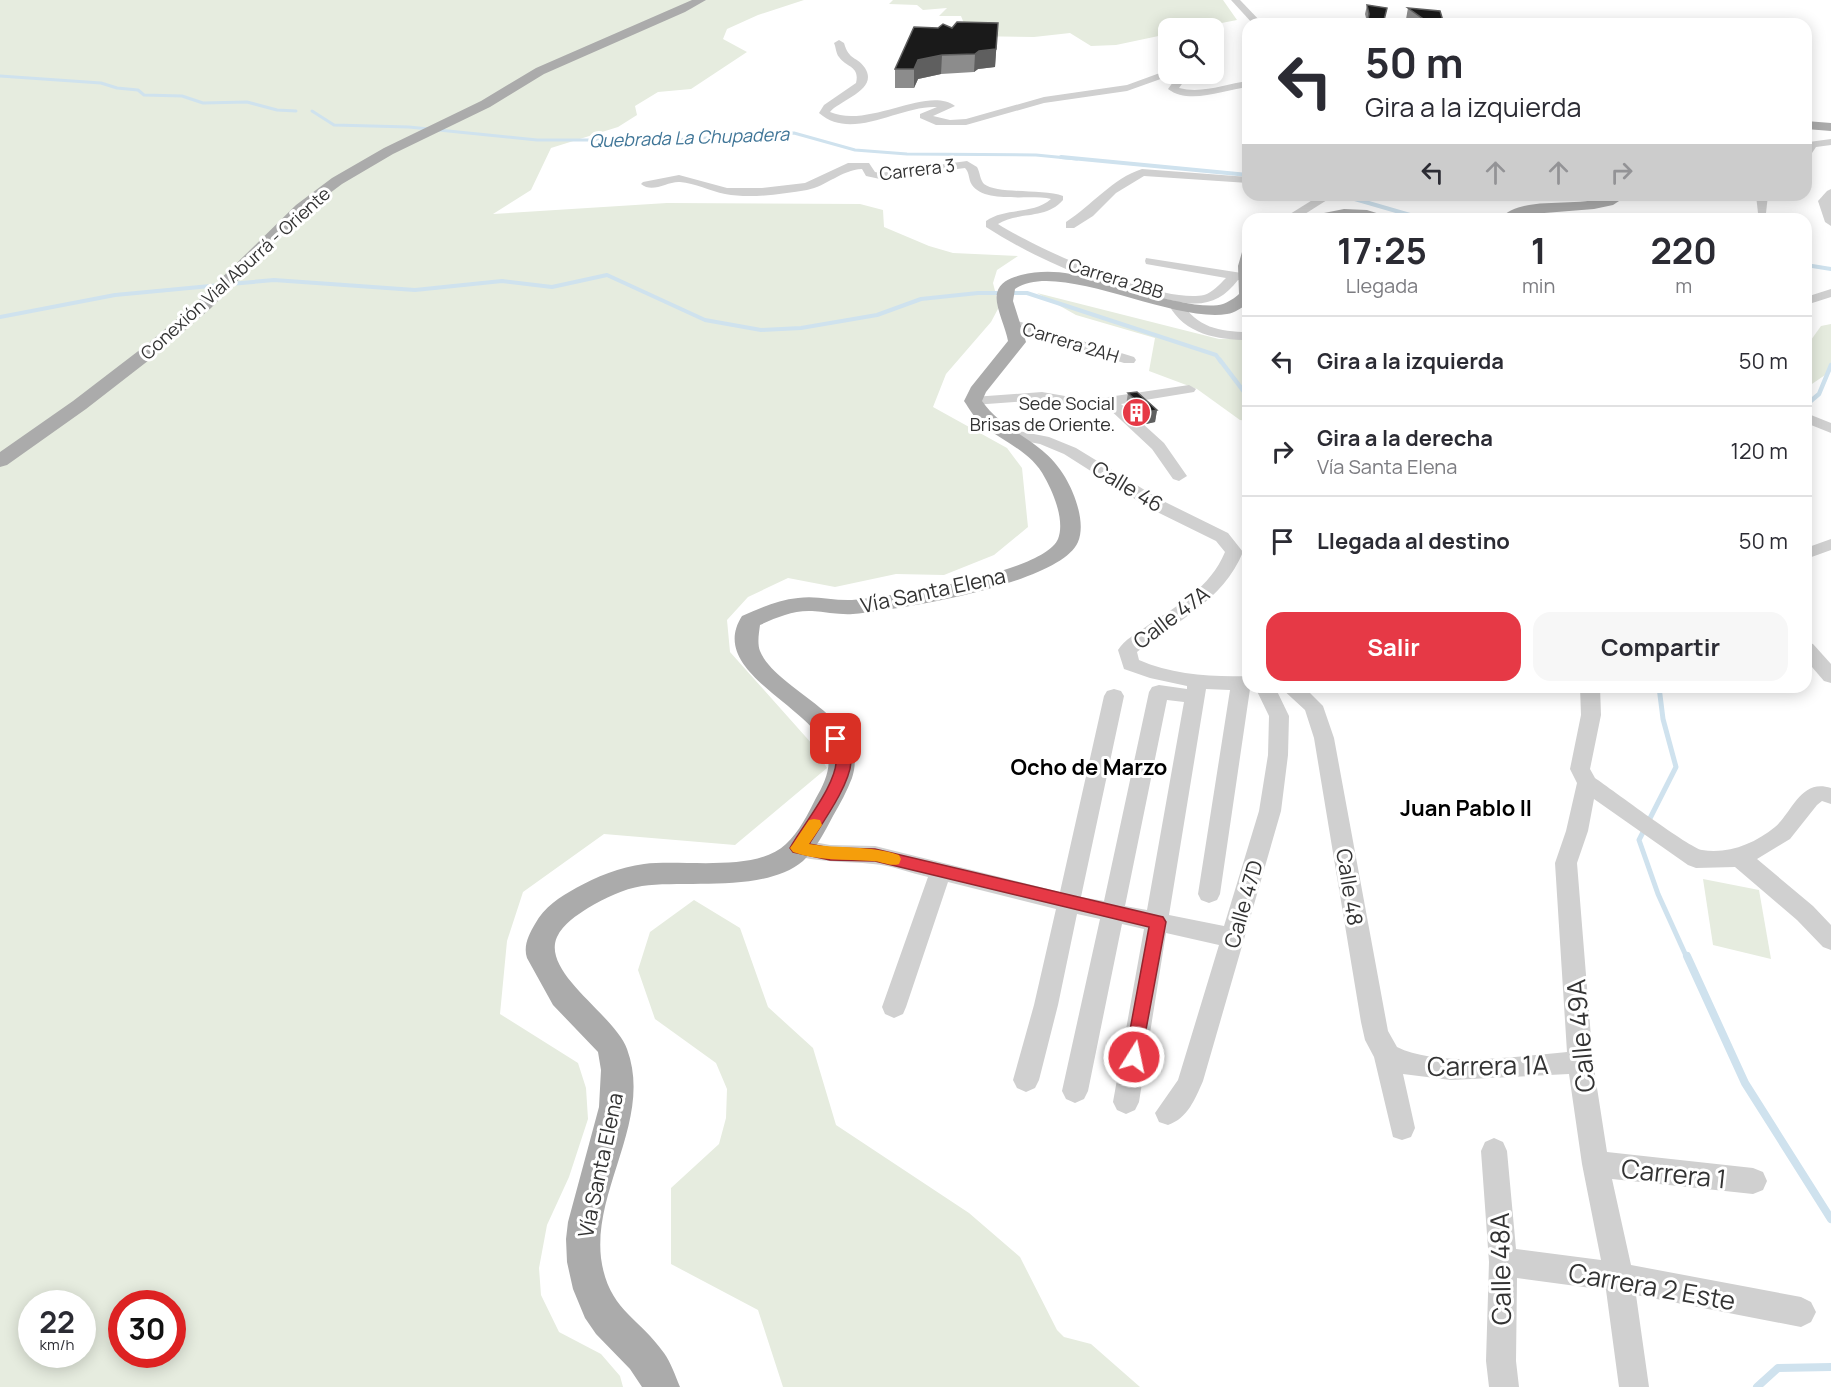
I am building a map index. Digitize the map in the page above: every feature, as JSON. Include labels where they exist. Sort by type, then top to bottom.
[{"type":"main road","name":"Conexión Vial Aburrá - Oriente","points":[[0,461],[78,408],[134,364],[207,302],[292,216],[335,182],[369,161],[480,107],[522,90],[537,72],[637,32],[701,0]]},
{"type":"main road","name":"Conexión Vial Aburrá - Oriente","points":[[614,52],[637,32]]},
{"type":"main road","points":[[1812,125],[1831,127]]},
{"type":"main road","points":[[1520,213],[1607,201]]},
{"type":"main road","points":[[1242,270],[1240,276],[1242,280]]},
{"type":"main road","points":[[973,401],[977,391],[1017,342],[1014,324],[1005,307],[1005,295],[1010,284],[1023,277],[1040,274],[1062,275],[1176,305],[1212,310],[1232,307],[1242,300]]},
{"type":"main road","name":"Vía Santa Elena","points":[[661,1387],[648,1362],[602,1312],[589,1282],[583,1245],[585,1221],[618,1098],[618,1070],[612,1047],[567,1000],[549,972],[539,952],[543,936],[551,921],[564,909],[602,887],[622,879],[651,874],[737,873],[771,865],[793,855],[798,848],[833,794],[843,758],[836,739],[824,724],[769,678],[750,656],[746,638],[750,621],[776,609],[794,606],[849,607],[953,590],[1042,564],[1059,554],[1067,544],[1071,529],[1064,499],[1055,477],[1046,462],[1013,435],[986,420],[973,401]]},
{"type":"street","points":[[1235,0],[1252,18]]},
{"type":"street","points":[[839,43],[843,56],[860,68],[862,76],[853,93],[828,107],[824,113],[838,120],[861,121],[930,102],[950,106],[924,116],[933,121],[976,120],[1034,102],[1140,85],[1158,76]]},
{"type":"street","points":[[1177,84],[1173,89],[1178,91],[1203,92],[1242,85]]},
{"type":"street","points":[[1812,145],[1831,142]]},
{"type":"street","name":"Carrera 3","points":[[647,184],[658,184],[679,178],[727,191],[762,192],[808,186],[852,165],[865,165],[870,174],[880,176],[964,164],[972,167],[977,184],[986,189],[1020,195],[1055,196],[1059,200],[1026,214],[991,221]]},
{"type":"street","points":[[1070,225],[1089,213],[1112,191],[1142,172],[1242,180]]},
{"type":"street","points":[[1829,200],[1831,222]]},
{"type":"street","points":[[1300,213],[1320,201]]},
{"type":"street","points":[[1762,201],[1762,210]]},
{"type":"street","name":"Carrera 2BB","points":[[991,221],[990,224],[1000,231],[1055,259],[1151,292],[1197,299],[1210,298],[1240,276]]},
{"type":"street","points":[[1151,261],[1240,276]]},
{"type":"street","points":[[1812,299],[1831,293]]},
{"type":"street","name":"Carrera 2BB","points":[[1176,305],[1184,318],[1198,326],[1219,333],[1242,335]]},
{"type":"street","name":"Carrera 2AH","points":[[1014,324],[1129,360]]},
{"type":"street","points":[[973,401],[1042,396],[1076,404],[1189,389]]},
{"type":"street","points":[[1109,401],[1158,446],[1179,476]]},
{"type":"street","points":[[1812,420],[1831,428]]},
{"type":"street","name":"Calle 46","points":[[1013,435],[1044,440],[1070,451],[1155,504],[1222,537],[1234,552]]},
{"type":"street","points":[[1812,552],[1831,544]]},
{"type":"street","name":"Calle 47A","points":[[1197,689],[1147,672],[1131,664],[1127,650],[1209,591],[1230,563],[1234,552]]},
{"type":"street","points":[[1812,655],[1831,676]]},
{"type":"street","points":[[1075,1091],[1159,692],[1242,683]]},
{"type":"street","points":[[1126,1102],[1197,689]]},
{"type":"street","points":[[1209,894],[1242,693]]},
{"type":"street","name":"Calle 47D","points":[[1168,1113],[1182,1098],[1190,1081],[1270,811],[1279,716],[1268,693]]},
{"type":"street","name":"Calle 48","points":[[1299,693],[1314,707],[1332,773],[1373,1022],[1377,1040],[1391,1057],[1402,1128]]},
{"type":"street","name":"Calle 49A","points":[[1590,693],[1591,716],[1580,769],[1587,783],[1577,831],[1566,864],[1580,1062],[1595,1164],[1619,1277],[1634,1387]]},
{"type":"street","points":[[1026,1080],[1046,1005],[1094,785],[1106,744],[1114,696]]},
{"type":"street","points":[[1587,783],[1696,859],[1740,858],[1784,832],[1808,800],[1817,794],[1826,793],[1831,796]]},
{"type":"street","points":[[798,848],[830,854],[875,855],[1068,903],[1233,938]]},
{"type":"street","points":[[1740,858],[1793,902],[1831,940]]},
{"type":"street","points":[[894,1007],[941,871]]},
{"type":"street","name":"Carrera 1A","points":[[1391,1057],[1428,1068],[1580,1062]]},
{"type":"street","name":"Calle 48A","points":[[1494,1151],[1503,1262],[1501,1361],[1504,1387]]},
{"type":"street","name":"Carrera 1","points":[[1595,1164],[1753,1181]]},
{"type":"street","name":"Carrera 2 Este","points":[[1503,1262],[1619,1277],[1801,1312]]},
{"type":"shaded area","points":[[0,0],[804,0],[758,15],[727,29],[723,39],[747,52],[691,89],[658,92],[635,106],[637,115],[618,127],[551,148],[531,190],[493,214],[667,203],[860,204],[883,210],[884,227],[929,246],[953,253],[1018,256],[997,270],[993,283],[999,307],[991,322],[946,374],[933,407],[1007,448],[1022,468],[1028,527],[994,555],[944,575],[896,574],[835,587],[788,578],[748,597],[727,620],[730,652],[813,745],[827,768],[735,845],[604,834],[523,892],[507,941],[500,1014],[578,1063],[586,1088],[588,1119],[569,1177],[547,1225],[539,1268],[541,1295],[559,1332],[601,1354],[620,1376],[623,1387],[0,1387]]},
{"type":"shaded area","points":[[893,0],[1223,0],[1237,20],[1224,23],[1224,18],[1158,18],[1158,36],[1116,45],[1091,46],[1070,33],[1034,37],[969,36],[961,16],[939,16],[947,8],[923,10],[917,5],[889,4]]},
{"type":"shaded area","points":[[1037,293],[1219,339],[1242,339],[1242,420],[1197,389],[1149,371],[1155,338],[1076,315]]},
{"type":"shaded area","points":[[1831,324],[1831,371],[1812,384],[1812,339],[1821,326]]},
{"type":"shaded area","points":[[1703,879],[1759,890],[1771,959],[1713,945]]},
{"type":"shaded area","points":[[694,900],[740,928],[768,1007],[813,1048],[836,1125],[969,1213],[1020,1257],[1057,1330],[1064,1337],[1091,1344],[1140,1387],[783,1387],[758,1310],[671,1264],[671,1188],[719,1144],[726,1118],[727,1089],[716,1063],[655,1019],[638,970],[650,932]]},
{"type":"building","points":[[1367,5],[1387,8],[1384,18],[1368,18]]},
{"type":"building","points":[[1408,8],[1440,11],[1442,18],[1422,18]]},
{"type":"building","points":[[957,22],[998,23],[996,49],[979,51],[975,54],[942,55],[918,60],[914,69],[895,69],[914,27],[938,28],[943,24],[952,28]]},
{"type":"building","points":[[1137,392],[1157,410],[1148,412],[1128,393]]},
{"type":"waterway","name":"Quebrada La Chupadera","points":[[0,76],[101,83],[117,88],[138,90],[144,95],[182,96],[203,103],[247,102],[277,110],[296,111]]},
{"type":"waterway","name":"Quebrada La Chupadera","points":[[312,111],[334,125],[409,127],[537,140],[671,140],[794,133],[855,150],[907,154],[1036,155],[1077,159]]},
{"type":"waterway","name":"Quebrada La Chupadera","points":[[1061,157],[1242,174]]},
{"type":"waterway","name":"Quebrada La Chupadera","points":[[1362,201],[1403,213]]},
{"type":"waterway","name":"Quebrada La Chupadera","points":[[1812,266],[1831,269]]},
{"type":"waterway","points":[[230,284],[274,280],[415,290],[502,281],[552,287],[607,275],[705,320],[761,330],[801,328],[877,315],[921,299],[978,293],[1027,293],[1216,355],[1221,362]]},
{"type":"waterway","points":[[0,317],[115,295],[221,285]]},
{"type":"waterway","points":[[1220,360],[1242,389]]},
{"type":"waterway","points":[[1812,400],[1819,394],[1831,365]]},
{"type":"waterway","points":[[1660,693],[1663,719],[1676,767],[1639,840],[1658,894],[1687,958]]},
{"type":"waterway","points":[[1687,956],[1745,1083],[1831,1219]]},
{"type":"waterway","points":[[1757,1387],[1778,1368],[1831,1367]]},
{"type":"slow traffic","points":[[814,825],[798,848],[830,854],[875,855],[894,859]]},
{"type":"place","name":"Sede Social Brisas de Oriente.","points":[[1136,413]]},
{"type":"district","name":"Ocho de Marzo","points":[[1089,767]]},
{"type":"district","name":"Juan Pablo II","points":[[1466,808]]},
{"type":"route","points":[[836,739],[843,758],[833,794],[798,848],[830,854],[875,855],[1068,903],[1158,922],[1134,1057]]}]
